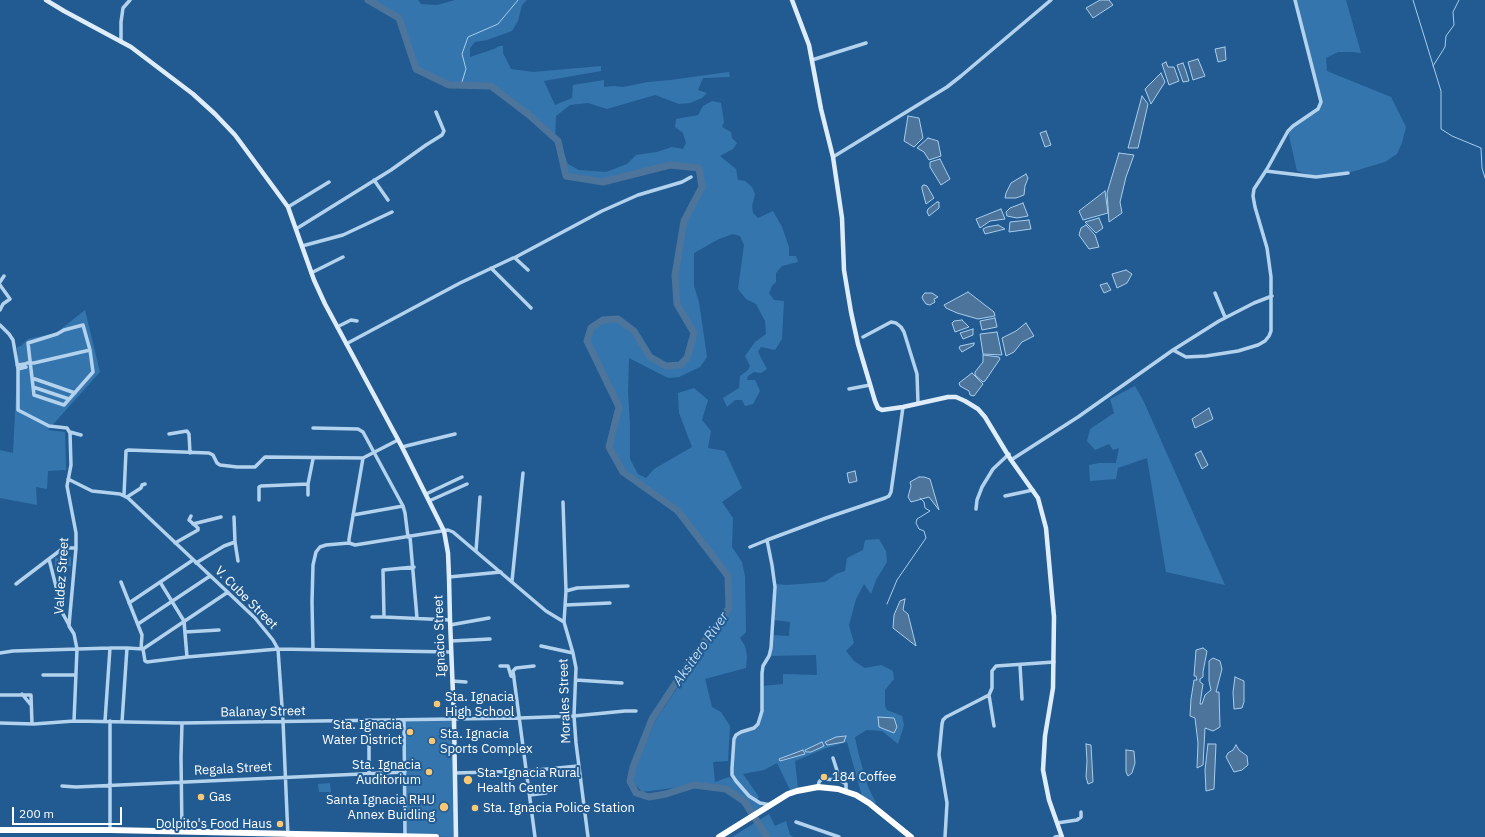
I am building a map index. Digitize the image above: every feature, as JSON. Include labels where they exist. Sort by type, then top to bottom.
[{"type":"highway","points":[[719,837],[797,791],[818,787],[830,787],[846,791],[869,803],[911,837]]},
{"type":"highway","points":[[0,830],[110,830],[436,837]]},
{"type":"street","name":"Ignacio Street","points":[[46,0],[142,55],[183,86],[222,121],[239,140],[288,207],[311,273],[325,304],[402,447],[444,531],[448,553],[449,577],[456,837]]},
{"type":"street","points":[[121,42],[123,8],[130,0]]},
{"type":"street","points":[[792,0],[809,45],[821,109],[833,157],[842,218],[844,270],[851,312],[858,344],[875,402],[878,408],[882,410],[890,410],[948,397],[956,397],[965,401],[978,409],[985,417],[1011,460],[1038,498],[1046,528],[1054,617],[1053,688],[1043,770],[1048,795],[1062,837],[1055,837]]},
{"type":"street","points":[[833,157],[947,87],[1051,0]]},
{"type":"street","points":[[1173,350],[1186,357],[1197,357],[1238,351],[1258,345],[1269,336],[1271,331],[1271,276],[1267,248],[1255,207],[1253,196],[1254,189],[1290,129],[1318,109],[1321,102],[1295,0]]},
{"type":"street","points":[[812,60],[866,43]]},
{"type":"street","points":[[296,229],[442,136],[444,131],[436,112]]},
{"type":"street","points":[[1266,171],[1316,177],[1348,174]]},
{"type":"street","points":[[346,344],[460,283],[514,258],[602,211],[638,195],[682,182],[691,177]]},
{"type":"street","points":[[374,180],[388,200]]},
{"type":"street","points":[[288,207],[329,182]]},
{"type":"street","points":[[302,246],[343,235],[392,212]]},
{"type":"street","points":[[311,273],[343,257]]},
{"type":"street","points":[[514,258],[528,270]]},
{"type":"street","points":[[491,268],[531,308]]},
{"type":"street","points":[[0,282],[4,276]]},
{"type":"street","points":[[0,285],[10,299],[3,304],[0,310]]},
{"type":"street","points":[[1214,293],[1225,318]]},
{"type":"street","points":[[1011,460],[1078,417],[1173,350],[1225,318],[1254,303],[1272,296]]},
{"type":"street","points":[[337,327],[351,320],[357,321]]},
{"type":"street","points":[[863,337],[892,322],[901,327],[904,332],[917,374],[918,403]]},
{"type":"street","points":[[0,325],[13,340],[18,367],[18,410],[49,426],[67,428],[70,432],[81,435]]},
{"type":"street","points":[[83,325],[90,350],[94,371],[64,406],[34,396],[27,344],[29,342],[83,325]]},
{"type":"street","points":[[18,367],[90,350]]},
{"type":"street","points":[[32,378],[75,393]]},
{"type":"street","points":[[849,389],[870,385]]},
{"type":"street","points":[[33,387],[69,400]]},
{"type":"street","points":[[750,547],[889,496],[891,492],[903,407]]},
{"type":"street","points":[[313,428],[360,430],[363,432],[374,452],[403,506],[405,513],[414,567],[417,618]]},
{"type":"street","name":"Valdez Street","points":[[70,432],[71,465],[68,479],[68,494],[76,533],[69,626],[74,634],[77,649],[74,721]]},
{"type":"street","points":[[169,434],[187,432],[189,434],[190,452]]},
{"type":"street","points":[[402,447],[455,434]]},
{"type":"street","points":[[125,496],[127,450],[209,453],[213,455],[218,464],[255,468],[266,457],[312,459],[363,458],[398,440]]},
{"type":"street","points":[[976,509],[979,494],[993,469],[1008,454]]},
{"type":"street","points":[[349,543],[363,458]]},
{"type":"street","points":[[308,495],[308,484],[312,459]]},
{"type":"street","points":[[512,581],[523,473]]},
{"type":"street","points":[[426,494],[462,477]]},
{"type":"street","points":[[68,479],[92,491],[125,496],[141,488],[142,485],[145,484]]},
{"type":"street","points":[[259,500],[259,487],[261,486],[308,484]]},
{"type":"street","points":[[429,501],[467,484]]},
{"type":"street","points":[[1004,496],[1033,490]]},
{"type":"street","name":"V. Cube Street","points":[[125,496],[228,592],[266,630],[278,649],[288,835]]},
{"type":"street","points":[[476,551],[480,497]]},
{"type":"street","points":[[313,649],[313,565],[316,552],[320,547],[349,543],[355,545],[448,530],[453,532],[476,551],[546,611],[564,622],[566,591],[563,502]]},
{"type":"street","points":[[353,515],[403,506]]},
{"type":"street","points":[[175,543],[198,530],[198,528],[188,520],[191,516]]},
{"type":"street","points":[[193,524],[221,517]]},
{"type":"street","points":[[234,517],[235,542],[238,561]]},
{"type":"street","points":[[767,540],[775,587],[771,648],[769,656],[763,666],[762,673],[762,711],[758,724],[754,728],[736,735],[734,739],[732,775],[749,796],[760,803],[770,806]]},
{"type":"street","points":[[129,603],[194,561],[235,542]]},
{"type":"street","points":[[16,584],[62,549],[76,548]]},
{"type":"street","points":[[49,559],[63,614],[69,626]]},
{"type":"street","points":[[384,617],[383,570],[414,567]]},
{"type":"street","points":[[449,577],[501,572]]},
{"type":"street","points":[[138,624],[210,576]]},
{"type":"street","points":[[121,582],[142,635],[142,649],[145,661],[147,662],[278,649],[451,652]]},
{"type":"street","points":[[160,582],[184,621],[187,657]]},
{"type":"street","points":[[566,591],[577,588],[628,586]]},
{"type":"street","points":[[0,652],[110,648],[142,649],[228,592]]},
{"type":"street","points":[[566,605],[610,604]]},
{"type":"street","points":[[372,617],[417,618],[450,622],[489,618]]},
{"type":"street","name":"Morales Street","points":[[564,622],[576,668],[574,716],[578,766],[588,837]]},
{"type":"street","points":[[185,632],[219,630]]},
{"type":"street","points":[[451,640],[490,639]]},
{"type":"street","points":[[541,646],[573,654]]},
{"type":"street","points":[[110,648],[108,721],[111,785],[110,830]]},
{"type":"street","points":[[122,722],[126,648]]},
{"type":"street","points":[[994,726],[989,695],[992,688],[993,668],[996,666],[1054,662]]},
{"type":"street","points":[[1020,665],[1022,699]]},
{"type":"street","points":[[500,666],[508,666],[511,676],[514,677]]},
{"type":"street","points":[[534,666],[514,669],[514,677],[535,837]]},
{"type":"street","points":[[43,676],[75,675]]},
{"type":"street","points":[[576,680],[622,683]]},
{"type":"street","points":[[452,681],[466,682]]},
{"type":"street","points":[[22,694],[31,705]]},
{"type":"street","points":[[0,695],[31,695],[32,724]]},
{"type":"street","points":[[945,837],[947,803],[939,755],[942,724],[946,717],[989,695]]},
{"type":"street","name":"Balanay Street","points":[[0,723],[32,724],[74,721],[108,721],[182,723],[520,718],[574,716],[636,711]]},
{"type":"street","points":[[369,720],[369,774]]},
{"type":"street","points":[[404,720],[405,837]]},
{"type":"street","points":[[182,723],[182,832]]},
{"type":"street","points":[[833,758],[840,780]]},
{"type":"street","points":[[455,774],[578,766]]},
{"type":"street","name":"Regala Street","points":[[62,786],[405,772]]},
{"type":"street","points":[[818,787],[819,782],[822,779],[840,780],[846,784],[846,791]]},
{"type":"street","points":[[530,795],[546,793]]},
{"type":"street","points":[[1057,823],[1076,820],[1081,817],[1081,812]]},
{"type":"street","points":[[796,822],[839,837]]},
{"type":"shaded area","points":[[368,0],[418,0],[421,4],[437,5],[455,0],[527,0],[522,5],[518,21],[512,31],[487,40],[475,42],[470,48],[470,57],[499,46],[503,46],[503,53],[511,69],[533,72],[601,66],[601,71],[544,81],[555,105],[572,98],[573,85],[604,80],[604,87],[623,87],[648,82],[729,72],[730,77],[703,78],[698,90],[707,93],[702,98],[690,103],[679,104],[655,95],[607,109],[588,103],[570,105],[556,116],[555,139],[491,87],[449,85],[416,69],[399,18]]},
{"type":"shaded area","points":[[1100,0],[1109,0],[1113,5],[1093,18],[1086,8]]},
{"type":"shaded area","points":[[1295,0],[1346,0],[1361,53],[1338,52],[1326,58],[1327,71],[1391,97],[1406,127],[1402,143],[1397,154],[1385,162],[1348,173],[1316,177],[1297,171],[1288,131],[1318,109],[1320,97]]},
{"type":"shaded area","points":[[1225,47],[1226,60],[1218,62],[1215,49]]},
{"type":"shaded area","points":[[1198,59],[1205,76],[1193,80],[1188,62]]},
{"type":"shaded area","points":[[1166,62],[1168,67],[1174,67],[1179,81],[1169,85],[1162,64]]},
{"type":"shaded area","points":[[1183,63],[1189,81],[1183,82],[1177,65]]},
{"type":"shaded area","points":[[1161,73],[1165,82],[1151,104],[1145,89]]},
{"type":"shaded area","points":[[1142,96],[1148,104],[1138,148],[1128,148]]},
{"type":"shaded area","points":[[712,101],[721,103],[724,122],[722,127],[731,132],[732,138],[737,143],[733,149],[720,156],[736,169],[738,180],[745,181],[752,187],[755,194],[752,206],[753,213],[758,218],[773,211],[782,227],[789,247],[789,256],[796,256],[798,262],[782,266],[776,273],[776,282],[772,286],[769,293],[774,300],[784,301],[782,339],[775,350],[761,347],[758,352],[767,369],[761,373],[754,372],[748,376],[747,380],[755,380],[760,391],[753,404],[745,406],[742,400],[735,400],[727,407],[723,398],[739,388],[740,376],[748,370],[750,366],[745,356],[755,342],[766,334],[765,321],[756,304],[746,299],[738,289],[744,245],[740,236],[733,234],[719,239],[694,253],[694,286],[699,302],[707,357],[700,367],[679,377],[668,378],[629,358],[628,392],[630,459],[638,474],[646,478],[654,469],[692,447],[679,413],[678,393],[694,388],[708,400],[702,420],[711,431],[708,448],[725,451],[742,488],[722,502],[733,518],[732,547],[742,562],[745,576],[746,632],[740,638],[745,646],[747,656],[746,668],[705,679],[712,707],[721,712],[730,726],[728,761],[713,762],[715,782],[729,777],[735,781],[732,775],[736,736],[754,728],[760,720],[762,686],[783,684],[783,674],[817,675],[816,655],[769,656],[772,635],[789,636],[790,622],[773,620],[774,581],[776,584],[787,585],[825,582],[836,574],[845,571],[847,558],[863,550],[865,540],[879,539],[886,551],[887,562],[876,580],[871,594],[864,584],[856,599],[849,625],[854,643],[846,651],[854,661],[865,668],[881,665],[893,671],[894,679],[885,690],[885,706],[887,710],[902,716],[904,725],[898,744],[882,731],[867,730],[855,737],[868,787],[876,803],[872,805],[862,796],[847,742],[826,748],[795,761],[798,789],[791,792],[777,763],[764,770],[743,774],[759,797],[756,801],[762,806],[753,812],[744,801],[726,789],[696,785],[642,792],[633,782],[635,769],[655,721],[731,609],[731,577],[681,510],[623,472],[609,447],[619,407],[587,341],[591,328],[603,320],[618,319],[634,331],[650,357],[666,366],[680,365],[687,358],[694,333],[677,304],[675,275],[684,221],[702,187],[699,168],[670,165],[603,182],[566,176],[558,141],[568,164],[579,170],[606,172],[627,164],[636,155],[657,152],[672,147],[683,149],[686,143],[683,133],[675,127],[676,119],[698,115],[703,106]]},
{"type":"shaded area","points":[[908,116],[919,118],[923,138],[914,147],[904,141]]},
{"type":"shaded area","points":[[1046,131],[1051,145],[1045,147],[1040,133]]},
{"type":"shaded area","points":[[928,138],[938,141],[941,156],[929,160],[924,152],[917,148]]},
{"type":"shaded area","points":[[1119,153],[1134,155],[1126,177],[1120,202],[1122,213],[1109,222],[1107,193]]},
{"type":"shaded area","points":[[940,159],[950,179],[941,185],[930,167],[930,162]]},
{"type":"shaded area","points":[[1026,174],[1028,178],[1024,195],[1016,198],[1005,198],[1011,183]]},
{"type":"shaded area","points":[[922,186],[927,186],[934,198],[926,204],[922,189]]},
{"type":"shaded area","points":[[1105,191],[1108,213],[1083,220],[1079,211]]},
{"type":"shaded area","points":[[939,202],[939,208],[929,216],[927,212],[928,209]]},
{"type":"shaded area","points":[[1023,203],[1028,216],[1017,218],[1007,216],[1006,212],[1010,208]]},
{"type":"shaded area","points":[[1001,209],[1005,219],[990,221],[980,228],[976,219]]},
{"type":"shaded area","points":[[1099,218],[1103,228],[1096,233],[1085,222]]},
{"type":"shaded area","points":[[1029,220],[1031,229],[1009,232],[1010,222]]},
{"type":"shaded area","points":[[998,225],[1005,229],[985,234],[983,229]]},
{"type":"shaded area","points":[[1086,225],[1095,235],[1099,247],[1089,249],[1079,235],[1081,228]]},
{"type":"shaded area","points":[[1126,270],[1132,274],[1127,283],[1117,288],[1112,274]]},
{"type":"shaded area","points":[[1107,283],[1111,290],[1104,293],[1100,285]]},
{"type":"shaded area","points":[[968,292],[994,312],[995,316],[978,319],[957,313],[946,308],[944,305]]},
{"type":"shaded area","points":[[925,293],[932,293],[938,297],[934,299],[935,302],[930,305],[926,304],[922,298]]},
{"type":"shaded area","points":[[85,310],[100,372],[48,430],[65,432],[66,470],[48,471],[47,489],[36,487],[37,505],[0,498],[0,450],[13,453],[17,373],[14,355],[18,355],[17,347],[21,346],[28,339],[56,333]]},
{"type":"shaded area","points":[[995,318],[997,327],[982,330],[980,321]]},
{"type":"shaded area","points":[[962,320],[969,327],[955,332],[952,323],[954,321]]},
{"type":"shaded area","points":[[1026,323],[1034,336],[1022,342],[1014,352],[1006,356],[1002,338],[1016,331]]},
{"type":"shaded area","points":[[973,329],[973,335],[963,339],[960,333]]},
{"type":"shaded area","points":[[997,332],[1002,355],[983,354],[980,334]]},
{"type":"shaded area","points":[[974,343],[974,345],[962,352],[959,348],[960,346]]},
{"type":"shaded area","points":[[983,355],[999,357],[1000,359],[983,382],[975,375],[975,372],[983,362]]},
{"type":"shaded area","points":[[972,373],[983,384],[974,396],[970,395],[969,391],[960,386],[959,383]]},
{"type":"shaded area","points":[[1135,386],[1144,402],[1225,585],[1166,572],[1147,458],[1118,468],[1116,479],[1090,481],[1089,465],[1099,463],[1116,463],[1119,448],[1113,450],[1109,444],[1095,450],[1087,441],[1090,429],[1114,413],[1110,399]]},
{"type":"shaded area","points":[[1209,408],[1213,419],[1195,428],[1192,419]]},
{"type":"shaded area","points":[[1201,451],[1208,465],[1202,469],[1195,454]]},
{"type":"shaded area","points":[[855,471],[857,481],[849,483],[847,473]]},
{"type":"shaded area","points":[[919,477],[930,479],[939,510],[929,497],[911,502],[908,497],[911,486],[910,482]]},
{"type":"shaded area","points":[[71,557],[71,566],[55,567],[55,558]]},
{"type":"shaded area","points":[[905,599],[903,610],[908,614],[916,646],[893,628],[894,615],[900,601]]},
{"type":"shaded area","points":[[1203,648],[1207,651],[1203,677],[1200,679],[1200,682],[1203,684],[1200,704],[1202,704],[1205,695],[1211,690],[1209,681],[1209,661],[1213,658],[1220,661],[1222,669],[1216,692],[1219,692],[1220,727],[1213,731],[1205,728],[1203,765],[1197,768],[1198,743],[1195,718],[1190,716],[1194,680],[1197,680],[1196,676],[1194,676],[1196,650]]},
{"type":"shaded area","points":[[1235,677],[1244,681],[1244,702],[1242,708],[1234,709],[1233,692]]},
{"type":"shaded area","points":[[878,717],[894,718],[897,727],[894,733],[879,727]]},
{"type":"shaded area","points":[[404,720],[454,720],[455,837],[405,836]]},
{"type":"shaded area","points":[[846,736],[844,742],[827,745],[825,742],[836,737]]},
{"type":"shaded area","points":[[822,742],[824,746],[811,752],[806,752],[805,750]]},
{"type":"shaded area","points":[[1086,744],[1091,745],[1093,782],[1088,784],[1086,777]]},
{"type":"shaded area","points":[[1208,744],[1216,744],[1214,789],[1206,791],[1205,770]]},
{"type":"shaded area","points":[[1236,745],[1239,750],[1247,756],[1248,765],[1242,770],[1234,772],[1226,757]]},
{"type":"shaded area","points":[[803,750],[805,754],[780,761],[779,759]]},
{"type":"shaded area","points":[[1126,750],[1134,751],[1135,763],[1132,773],[1128,776],[1126,772]]},
{"type":"shaded area","points":[[330,783],[331,792],[319,792],[318,784]]},
{"type":"shaded area","points":[[769,814],[775,826],[786,821],[790,835],[794,837],[732,837]]},
{"type":"waterway","name":"Aksitero River","points":[[368,0],[399,18],[416,69],[449,85],[491,86],[529,115],[558,141],[566,176],[603,182],[670,165],[699,168],[702,187],[684,221],[675,275],[677,304],[694,333],[687,358],[680,365],[666,366],[650,357],[634,331],[618,319],[603,320],[591,328],[587,341],[619,407],[609,447],[623,472],[678,511],[728,576],[729,608],[691,660],[652,719],[633,767],[630,781],[636,793],[649,797],[666,794],[694,785],[726,789],[744,801],[767,837]]},
{"type":"waterway","points":[[461,85],[466,69],[462,54],[468,37],[498,24],[518,0]]},
{"type":"waterway","points":[[1413,0],[1441,91],[1441,129],[1452,136],[1481,148],[1482,168],[1485,178]]},
{"type":"waterway","points":[[1433,66],[1445,47],[1446,36],[1454,25],[1453,12],[1459,0]]},
{"type":"waterway","points":[[887,604],[897,580],[926,538],[924,531],[919,529],[916,523],[917,519],[930,511],[925,508],[924,502],[920,498]]},
{"type":"place","name":"Sta. Ignacia High School","points":[[437,704]]},
{"type":"place","name":"Sta. Ignacia Water District","points":[[410,732]]},
{"type":"place","name":"Sta. Ignacia Sports Complex","points":[[432,741]]},
{"type":"place","name":"Sta. Ignacia Auditorium","points":[[429,772]]},
{"type":"place","name":"184 Coffee","points":[[824,777]]},
{"type":"place","name":"Sta. Ignacia Rural Health Center","points":[[468,780]]},
{"type":"place","name":"Gas","points":[[201,797]]},
{"type":"place","name":"Santa Ignacia RHU Annex Buidling","points":[[444,807]]},
{"type":"place","name":"Sta. Ignacia Police Station","points":[[475,808]]},
{"type":"place","name":"Dolpito's Food Haus","points":[[280,824]]}]
